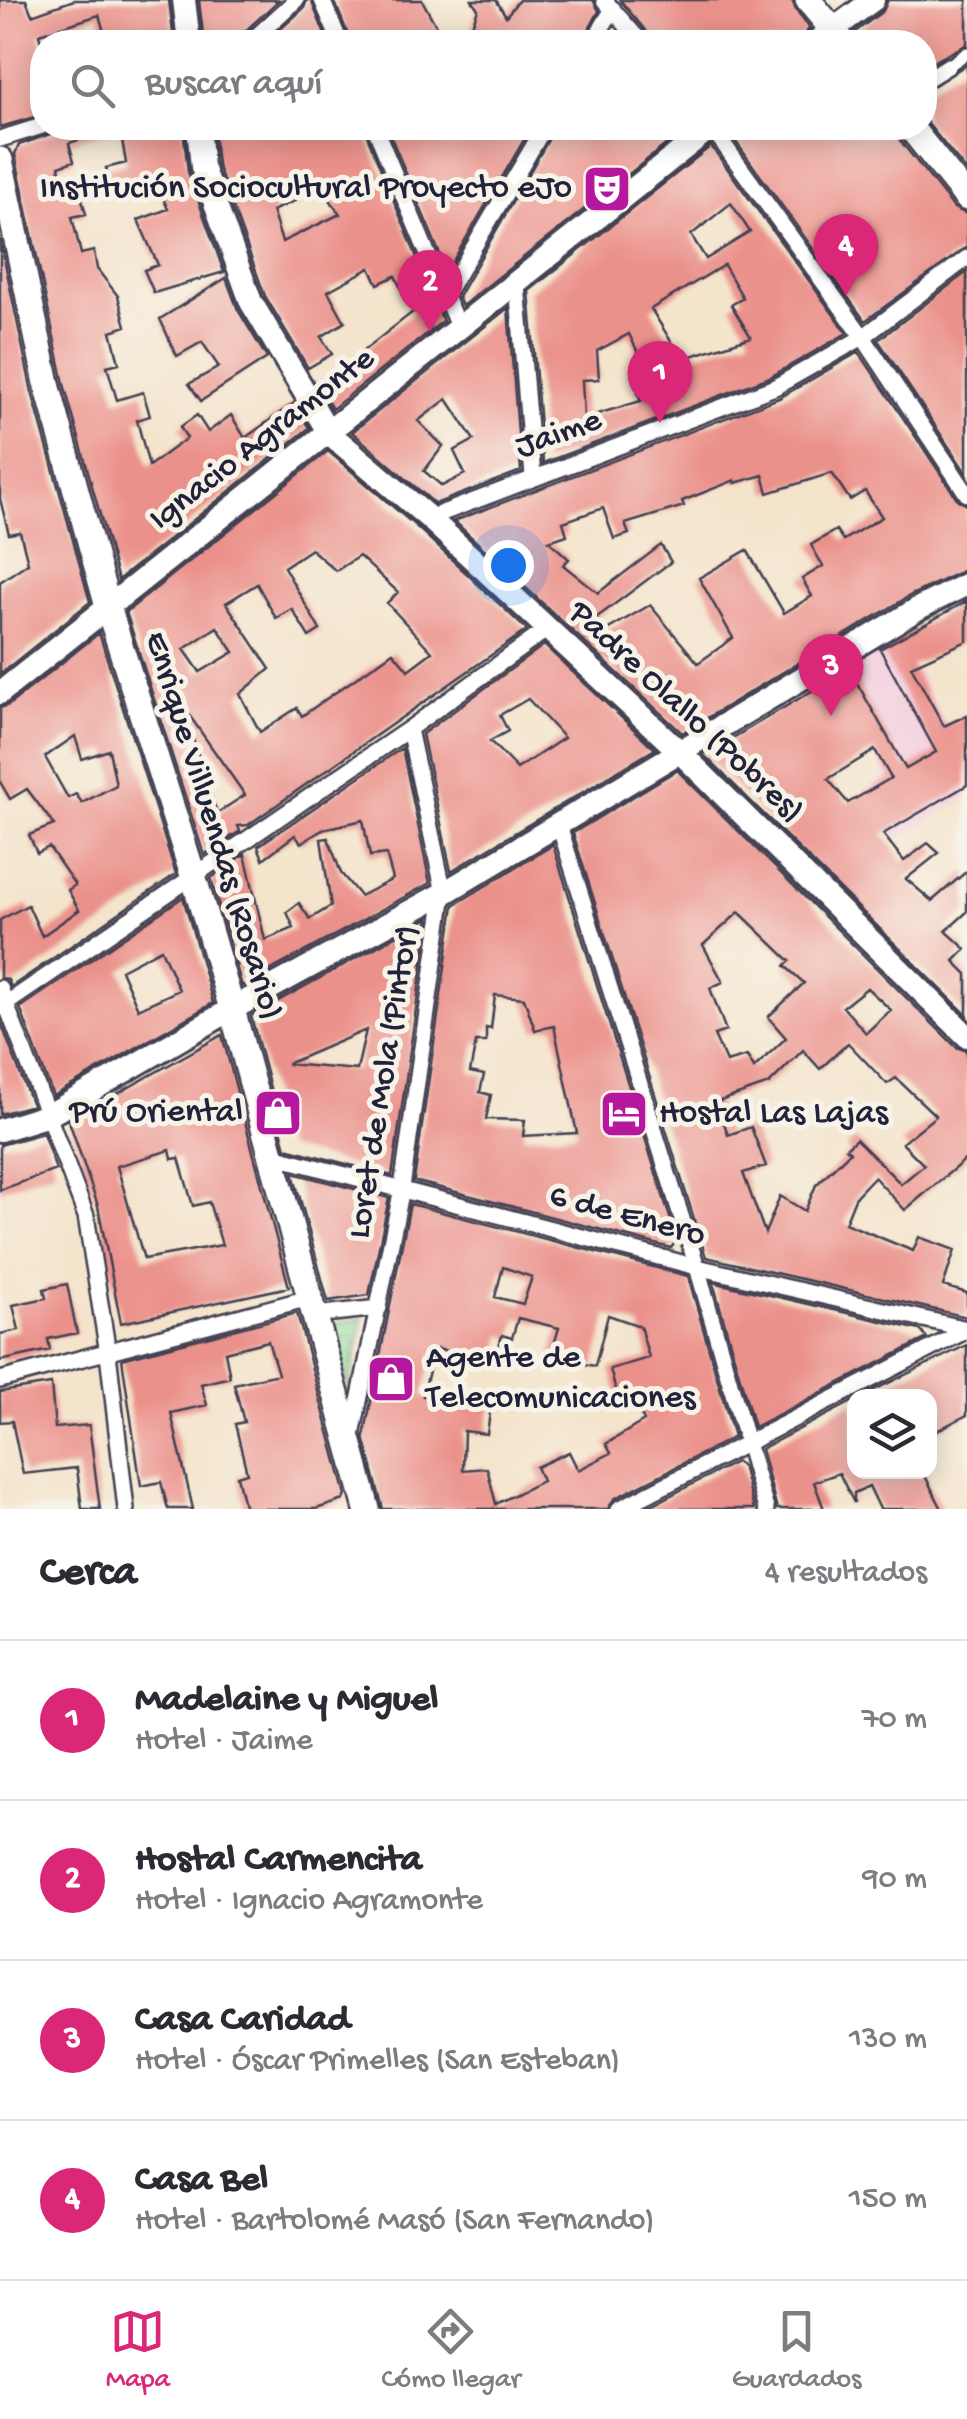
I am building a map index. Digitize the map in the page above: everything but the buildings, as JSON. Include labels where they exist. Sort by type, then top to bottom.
[{"type":"main road","points":[[184,0],[188,30]]},
{"type":"main road","points":[[808,0],[826,30]]},
{"type":"main road","points":[[840,30],[874,0]]},
{"type":"main road","name":"Padre Olallo (Pobres)","points":[[199,140],[202,166],[251,302],[329,432],[429,518],[679,751],[967,1036]]},
{"type":"main road","name":"Ignacio Agramonte","points":[[0,693],[696,140]]},
{"type":"main road","points":[[921,140],[967,198]]},
{"type":"main road","name":"Enrique Villuendas (Rosario)","points":[[0,160],[36,339],[108,607],[232,1009],[365,1508]]},
{"type":"main road","points":[[0,1130],[50,1115],[232,1009],[444,893],[919,608],[967,584]]},
{"type":"street","points":[[263,30],[296,0]]},
{"type":"street","points":[[322,0],[335,30]]},
{"type":"street","points":[[598,30],[608,4],[631,30]]},
{"type":"street","points":[[937,73],[967,52]]},
{"type":"street","points":[[0,139],[30,130]]},
{"type":"street","points":[[381,140],[459,329]]},
{"type":"street","points":[[446,296],[537,140]]},
{"type":"street","points":[[720,140],[863,338],[967,494]]},
{"type":"street","name":"Jaime","points":[[429,518],[774,388],[863,338],[967,258]]},
{"type":"street","points":[[517,284],[533,477]]},
{"type":"street","points":[[126,1509],[108,1353],[86,1216],[50,1115],[2,1000],[409,729],[546,630]]},
{"type":"street","name":"Loret de Mola (Pintor)","points":[[350,1445],[402,1188],[444,893],[409,729]]},
{"type":"street","points":[[560,825],[697,1267],[766,1509]]},
{"type":"street","name":"6 de Enero","points":[[273,1156],[697,1267],[967,1329]]},
{"type":"street","points":[[0,1380],[312,1307],[378,1308]]},
{"type":"street","points":[[619,1509],[967,1329]]},
{"type":"shaded area","points":[[896,636],[959,746],[967,797],[895,840],[863,791],[887,776],[830,675]]},
{"type":"green space","points":[[363,1318],[348,1390],[332,1325]]},
{"type":"place","name":"Institución Sociocultural Proyecto eJo","points":[[607,189]]},
{"type":"place","name":"Casa Bel","points":[[846,296]]},
{"type":"place","name":"Hostal Carmencita","points":[[430,332]]},
{"type":"place","name":"Madelaine y Miguel","points":[[660,423]]},
{"type":"place","name":"Casa Caridad","points":[[831,716]]},
{"type":"place","name":"Prú Oriental","points":[[278,1113]]},
{"type":"place","name":"Hostal Las Lajas","points":[[624,1114]]},
{"type":"place","name":"Agente de Telecomunicaciones","points":[[391,1379]]}]
